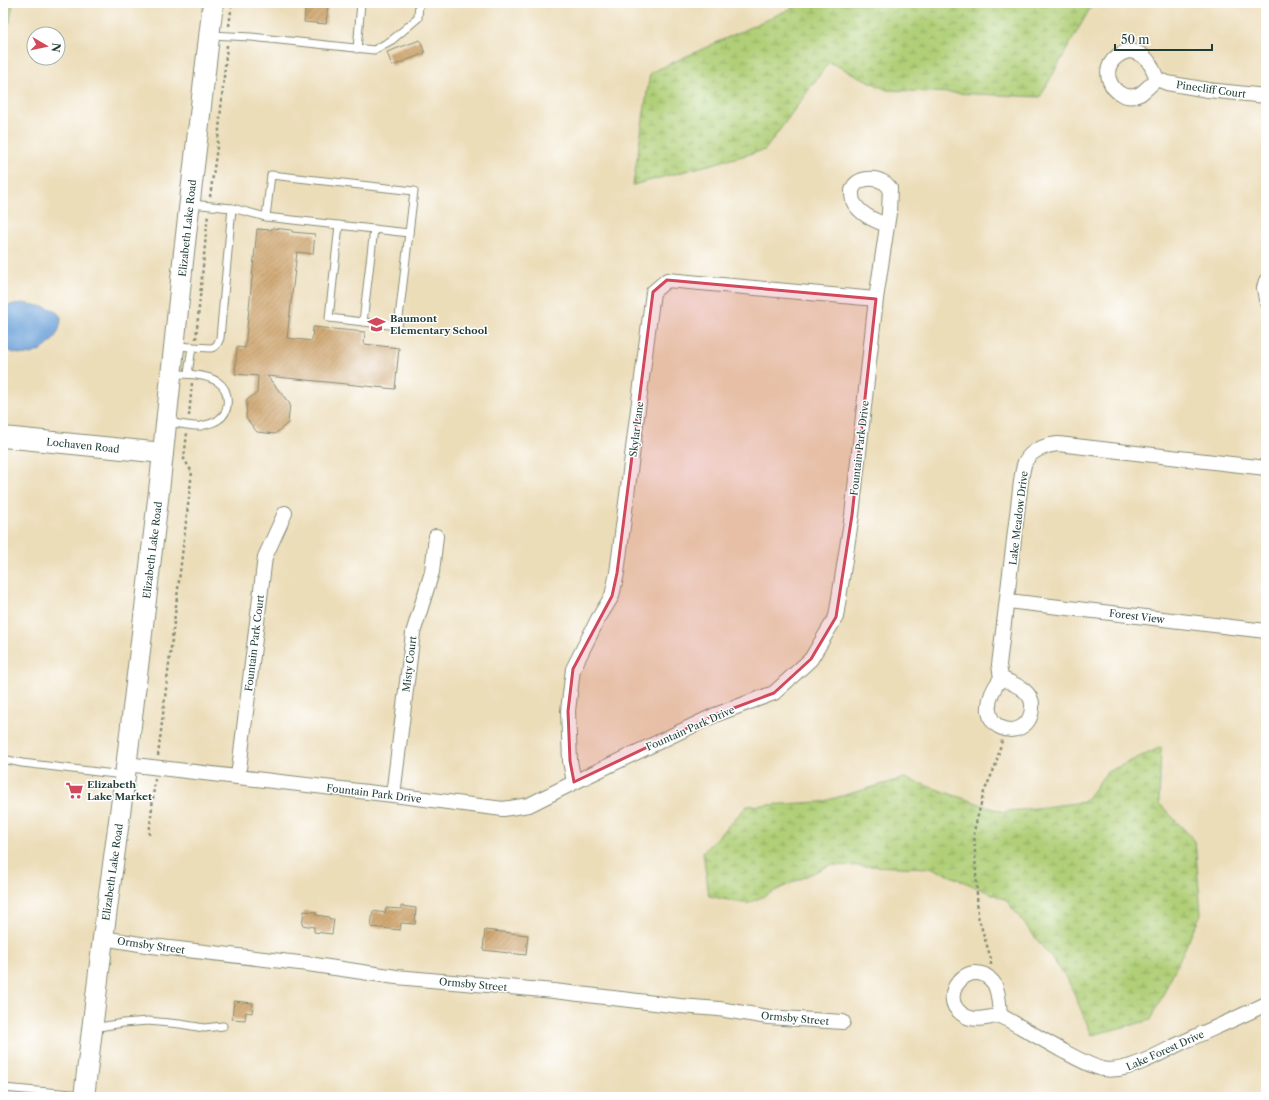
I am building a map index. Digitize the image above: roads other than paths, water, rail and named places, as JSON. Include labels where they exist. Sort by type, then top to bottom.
[{"type":"street","name":"Elizabeth Lake Road","points":[[85,1096],[103,938],[126,770],[166,422],[184,374],[199,205],[219,36],[213,3]]},
{"type":"street","name":"Pinecliff Court","points":[[1157,79],[1167,83],[1208,90],[1266,96]]},
{"type":"street","name":"Fountain Park Drive","points":[[126,770],[156,768],[503,809],[529,805],[714,715],[774,693],[811,660],[836,617],[852,515],[876,299],[887,225]]},
{"type":"street","name":"Skylar Lane","points":[[574,782],[570,761],[568,711],[573,669],[598,619],[612,596],[617,573],[653,292],[667,280],[876,299]]},
{"type":"street","points":[[1266,281],[1264,288],[1266,300]]},
{"type":"street","name":"Lochaven Road","points":[[3,437],[163,453]]},
{"type":"street","name":"Lake Meadow Drive","points":[[1001,678],[999,666],[1008,601],[1021,481],[1025,462],[1035,451],[1050,444],[1058,444],[1266,468]]},
{"type":"street","name":"Fountain Park Court","points":[[238,777],[265,557],[285,513]]},
{"type":"street","name":"Misty Court","points":[[393,795],[413,633],[432,572],[436,536]]},
{"type":"street","name":"Forest View","points":[[1008,601],[1266,631]]},
{"type":"street","points":[[1001,678],[1016,684],[1030,697],[1032,706],[1031,715],[1022,728],[1004,730],[993,723],[989,713],[990,697],[1001,678]]},
{"type":"street","name":"Ormsby Street","points":[[103,938],[152,946],[308,964],[396,977],[554,991],[719,1009],[768,1017],[843,1022]]},
{"type":"street","points":[[970,973],[977,973],[990,979],[997,990],[1000,1016],[979,1019],[969,1018],[962,1015],[956,1009],[952,996],[957,982],[970,973]]},
{"type":"street","name":"Lake Forest Drive","points":[[1000,1016],[1085,1064],[1103,1070],[1123,1068],[1151,1058],[1266,1004]]},
{"type":"lane","points":[[357,49],[361,3]]},
{"type":"lane","points":[[219,36],[374,50],[392,40],[418,18],[420,3]]},
{"type":"lane","points":[[266,217],[271,175],[414,191],[398,326],[328,318],[339,225]]},
{"type":"lane","points":[[199,205],[232,208],[266,217],[409,233]]},
{"type":"lane","points":[[187,347],[211,348],[218,344],[232,208]]},
{"type":"lane","points":[[363,322],[374,229]]},
{"type":"lane","points":[[166,422],[200,426],[218,420],[225,413],[228,402],[225,389],[218,382],[205,377],[184,374]]},
{"type":"lane","points":[[3,758],[22,762],[126,770]]},
{"type":"lane","points":[[93,1028],[148,1021],[204,1028],[223,1026]]},
{"type":"lane","points":[[3,1088],[85,1096]]},
{"type":"water","points":[[22,303],[55,310],[61,317],[59,330],[52,341],[42,349],[30,354],[16,353],[3,349],[3,306]]},
{"type":"place","name":"Baumont Elementary School","points":[[377,324]]},
{"type":"place","name":"Elizabeth Lake Market","points":[[74,790]]}]
